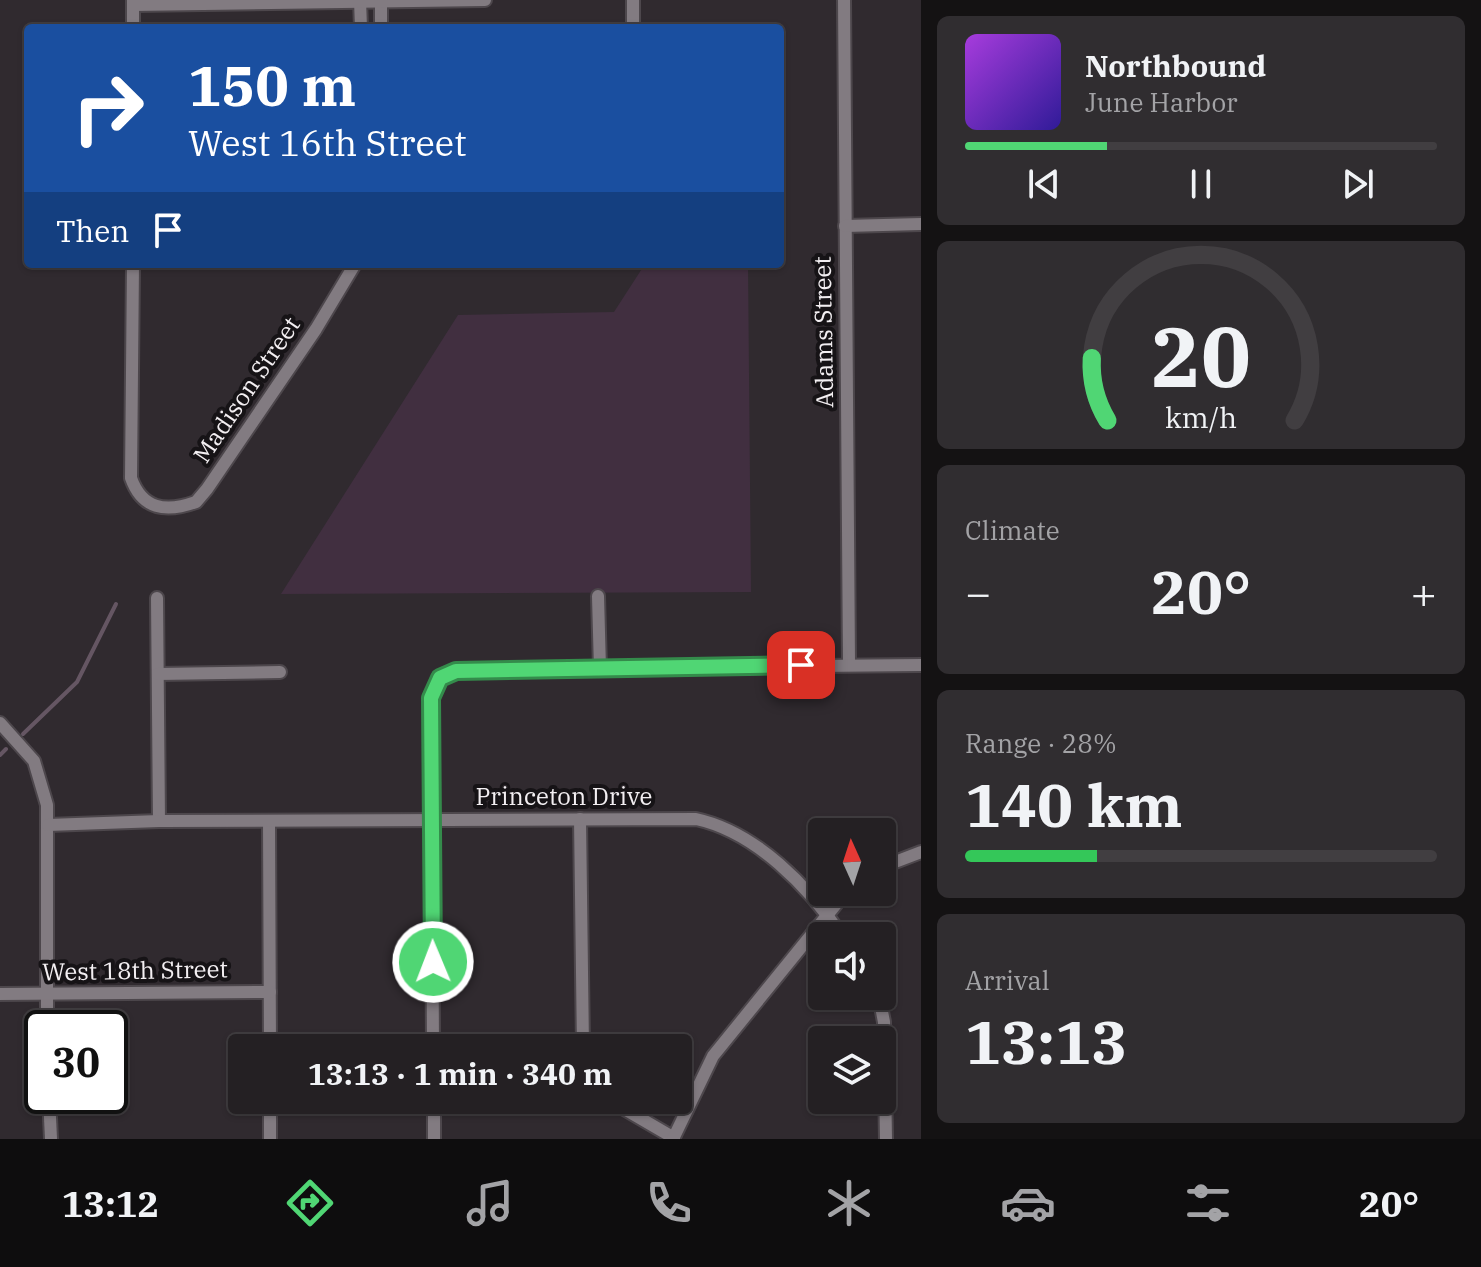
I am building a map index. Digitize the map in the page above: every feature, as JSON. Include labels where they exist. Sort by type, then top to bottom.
[{"type":"street","points":[[133,24],[133,2],[485,0]]},
{"type":"street","points":[[633,0],[633,24]]},
{"type":"street","name":"Adams Street","points":[[844,0],[849,664]]},
{"type":"street","points":[[360,1],[361,24]]},
{"type":"street","points":[[381,1],[381,24]]},
{"type":"street","points":[[845,226],[921,224]]},
{"type":"street","name":"Madison Street","points":[[133,268],[131,478],[137,495],[154,506],[184,507],[196,502],[316,329],[353,268]]},
{"type":"street","points":[[598,596],[600,669]]},
{"type":"street","points":[[157,598],[159,821]]},
{"type":"street","points":[[433,1034],[431,698],[437,681],[456,671],[921,665]]},
{"type":"street","points":[[158,674],[280,672]]},
{"type":"street","points":[[0,723],[40,774],[48,825],[46,1010]]},
{"type":"street","points":[[580,819],[583,1034]]},
{"type":"street","name":"Princeton Drive","points":[[48,825],[159,821],[688,819],[722,827],[754,845],[813,896],[833,922]]},
{"type":"street","points":[[269,822],[270,1034]]},
{"type":"street","points":[[896,862],[921,852]]},
{"type":"street","points":[[633,1114],[674,1138],[713,1056],[833,906]]},
{"type":"street","name":"West 18th Street","points":[[0,994],[270,992]]},
{"type":"street","points":[[882,1010],[886,1139]]},
{"type":"street","points":[[50,1114],[51,1139]]},
{"type":"street","points":[[270,1114],[270,1139]]},
{"type":"street","points":[[434,1114],[434,1139]]},
{"type":"shaded area","points":[[642,268],[748,268],[751,592],[281,594],[458,315],[614,312]]},
{"type":"waterway","points":[[23,734],[77,682],[116,604]]},
{"type":"waterway","points":[[0,755],[6,749]]},
{"type":"route","points":[[433,962],[431,698],[440,678],[456,671],[801,665]]}]
